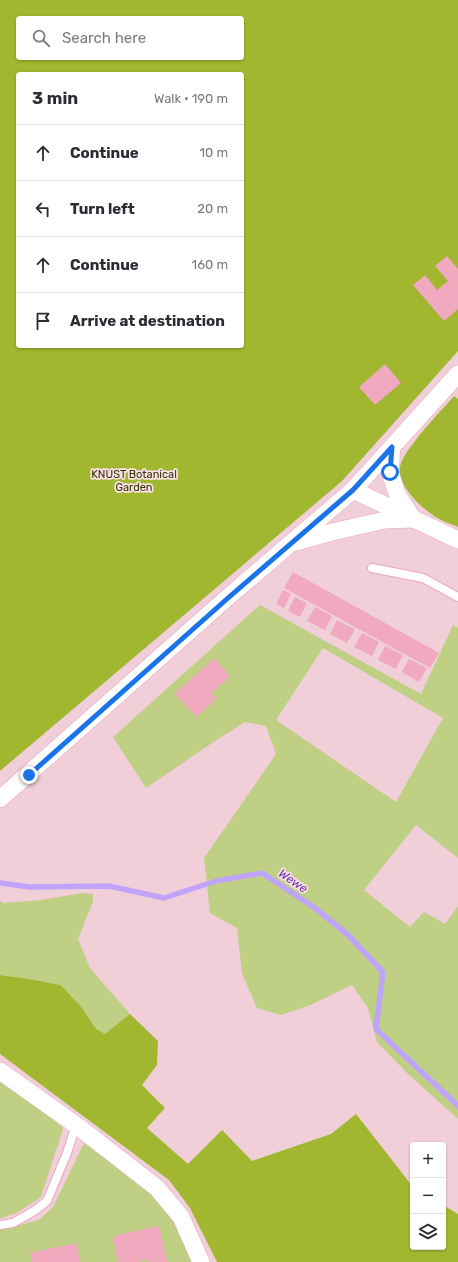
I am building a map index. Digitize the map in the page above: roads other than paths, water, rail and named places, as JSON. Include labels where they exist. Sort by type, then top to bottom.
[{"type":"street","points":[[0,799],[353,490],[458,374]]},
{"type":"street","points":[[392,447],[390,472],[396,494],[413,519]]},
{"type":"street","points":[[353,490],[458,540]]},
{"type":"street","points":[[291,544],[332,532],[385,520],[413,519]]},
{"type":"street","points":[[0,1071],[76,1125],[157,1188],[181,1217],[201,1262]]},
{"type":"lane","points":[[372,568],[423,578],[458,596]]},
{"type":"lane","points":[[0,1226],[13,1223],[34,1211],[47,1201],[68,1153],[76,1125]]},
{"type":"waterway","name":"Wewe","points":[[0,883],[30,887],[109,886],[164,898],[216,881],[262,873],[315,908],[348,935],[383,972],[376,1029],[458,1106]]},
{"type":"park label","name":"KNUST Botanical Garden","points":[[134,480]]}]
